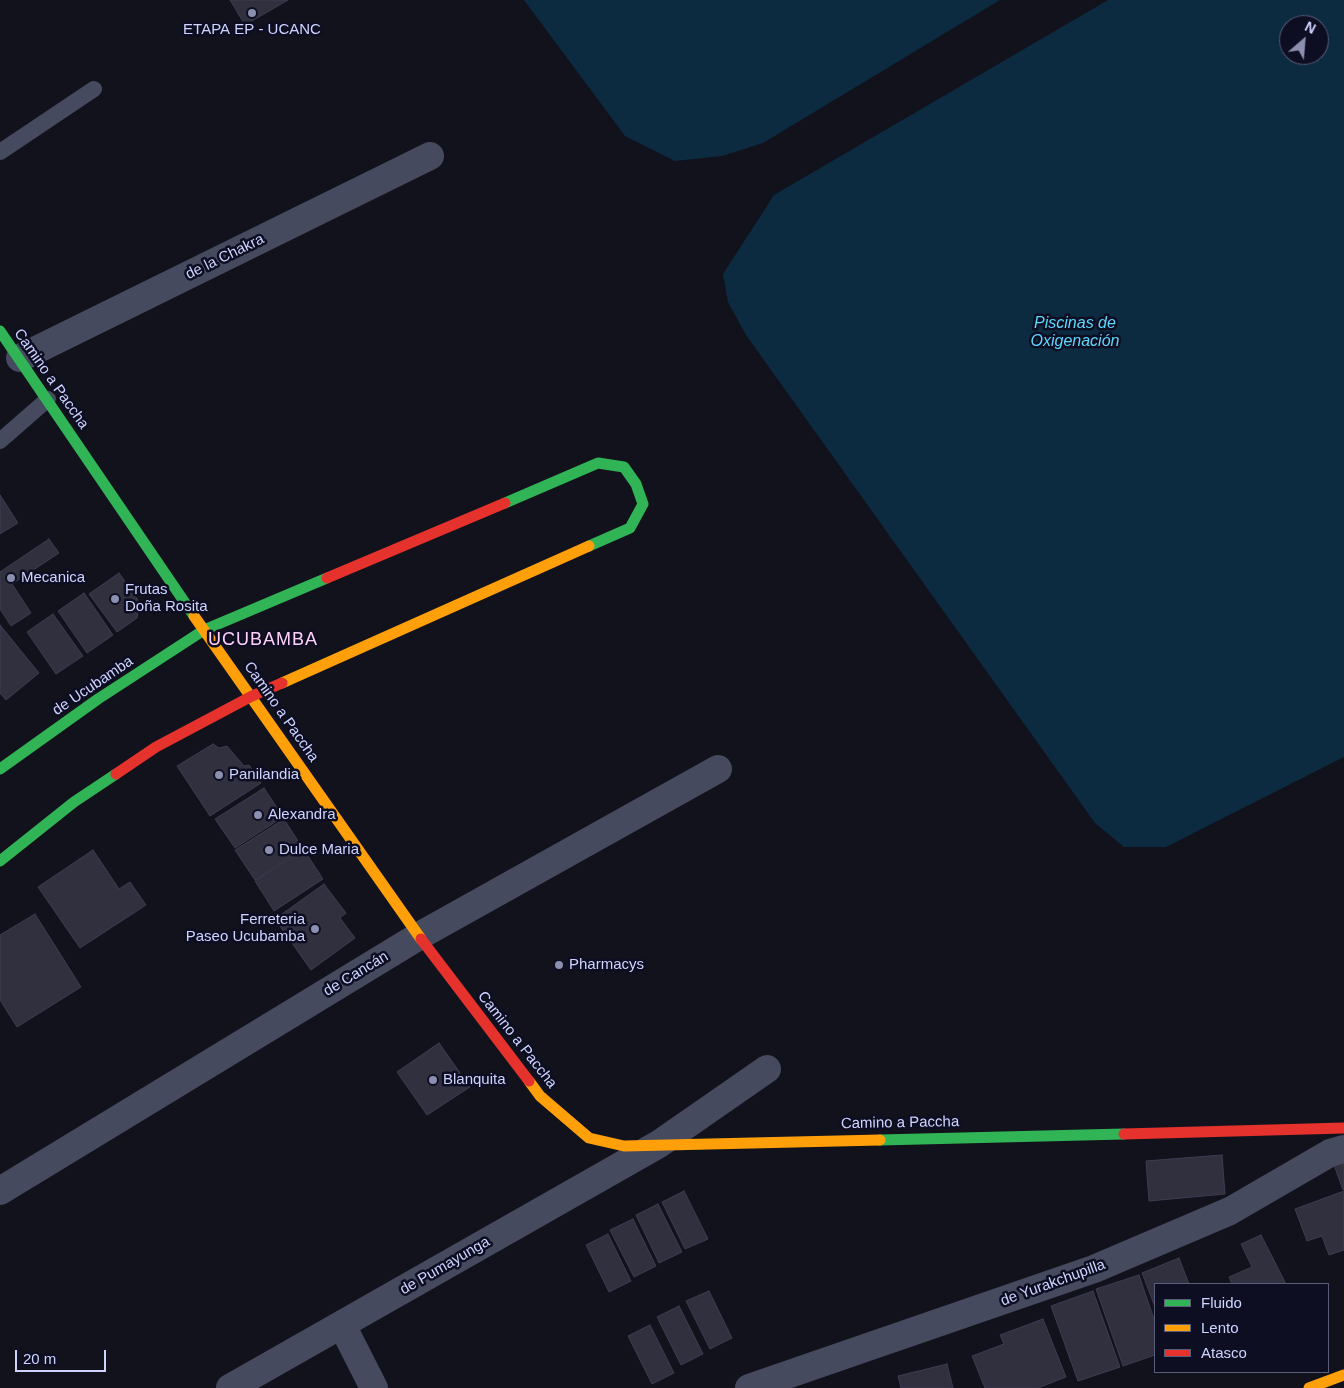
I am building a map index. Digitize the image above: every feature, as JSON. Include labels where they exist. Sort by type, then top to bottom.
[{"type":"main road","name":"Camino a Paccha","points":[[0,331],[204,630],[419,936],[540,1096],[589,1138],[624,1146],[1344,1128]]},
{"type":"main road","name":"de Ucubamba","points":[[0,769],[98,699],[204,630],[598,463],[624,467],[636,484],[642,504],[630,528],[252,696],[156,747],[74,802],[0,861]]},
{"type":"main road","points":[[1309,1388],[1344,1375]]},
{"type":"street","name":"de la Chakra","points":[[20,358],[430,156]]},
{"type":"street","name":"de Cancán","points":[[0,1191],[419,936],[718,769]]},
{"type":"street","name":"de Pumayunga","points":[[230,1388],[659,1144],[767,1069]]},
{"type":"street","name":"de Yurakchupilla","points":[[749,1388],[1094,1269],[1230,1210],[1330,1153],[1344,1149]]},
{"type":"street","points":[[342,1325],[374,1388]]},
{"type":"lane","points":[[0,152],[94,89]]},
{"type":"lane","points":[[0,442],[48,400]]},
{"type":"water","points":[[524,0],[1000,0],[763,143],[722,156],[675,161],[625,136]]},
{"type":"water","name":"Piscinas de Oxigenación","points":[[1108,0],[1344,0],[1344,757],[1166,847],[1124,847],[1095,823],[746,335],[728,302],[723,274],[774,195]]},
{"type":"building","name":"ETAPA EP - UCANC","points":[[230,0],[288,0],[245,25]]},
{"type":"building","points":[[0,495],[18,523],[0,534]]},
{"type":"building","name":"Mecanica","points":[[49,539],[59,553],[12,584],[31,613],[11,626],[0,609],[0,572]]},
{"type":"building","name":"Frutas Doña Rosita","points":[[119,573],[140,603],[137,618],[117,632],[89,594]]},
{"type":"building","points":[[84,593],[113,635],[87,653],[58,611]]},
{"type":"building","points":[[53,614],[83,656],[56,674],[27,632]]},
{"type":"building","points":[[0,625],[39,673],[6,700],[0,693]]},
{"type":"building","name":"Panilandia","points":[[213,744],[219,748],[227,746],[244,766],[249,765],[261,783],[210,816],[177,766]]},
{"type":"building","points":[[264,788],[283,817],[235,848],[215,819]]},
{"type":"building","name":"Dulce Maria","points":[[284,819],[303,849],[255,880],[235,850]]},
{"type":"building","points":[[93,850],[119,889],[130,882],[146,905],[80,948],[38,887]]},
{"type":"building","points":[[304,850],[323,879],[274,911],[255,881]]},
{"type":"building","name":"Ferreteria Paseo Ucubamba","points":[[324,884],[346,913],[340,918],[355,938],[311,970],[275,919]]},
{"type":"building","points":[[35,914],[81,987],[17,1027],[0,1000],[0,935]]},
{"type":"building","name":"Blanquita","points":[[439,1043],[470,1087],[427,1115],[397,1072]]},
{"type":"building","points":[[1222,1155],[1225,1194],[1149,1201],[1146,1161]]},
{"type":"building","points":[[1344,1162],[1344,1189],[1343,1190],[1334,1165]]},
{"type":"building","points":[[684,1191],[708,1239],[685,1249],[662,1202]]},
{"type":"building","points":[[1344,1191],[1344,1250],[1329,1255],[1322,1236],[1307,1241],[1295,1209]]},
{"type":"building","points":[[658,1204],[682,1252],[659,1263],[636,1215]]},
{"type":"building","points":[[633,1219],[656,1266],[634,1277],[610,1230]]},
{"type":"building","points":[[608,1234],[631,1281],[609,1292],[586,1245]]},
{"type":"building","points":[[1261,1235],[1285,1283],[1232,1283],[1229,1277],[1252,1267],[1241,1244]]},
{"type":"building","points":[[1179,1258],[1189,1283],[1154,1283],[1154,1304],[1142,1273]]},
{"type":"building","points":[[1139,1275],[1154,1319],[1154,1355],[1123,1366],[1096,1289]]},
{"type":"building","points":[[709,1291],[732,1338],[710,1349],[686,1301]]},
{"type":"building","points":[[1093,1291],[1120,1367],[1078,1381],[1051,1306]]},
{"type":"building","points":[[679,1306],[703,1354],[681,1365],[657,1317]]},
{"type":"building","points":[[1043,1319],[1066,1377],[1038,1388],[985,1388],[972,1356],[1004,1344],[1000,1335]]},
{"type":"building","points":[[650,1325],[674,1373],[652,1384],[628,1336]]},
{"type":"building","points":[[947,1364],[953,1388],[901,1388],[898,1376]]},
{"type":"traffic: fast","points":[[0,331],[194,616]]},
{"type":"traffic: fast","points":[[505,503],[598,463],[624,467],[636,484],[643,504],[630,528],[589,546]]},
{"type":"traffic: fast","points":[[0,769],[98,699],[204,630],[327,578]]},
{"type":"traffic: fast","points":[[0,861],[74,802],[116,774]]},
{"type":"traffic: fast","points":[[880,1140],[1124,1134]]},
{"type":"traffic: slow","points":[[282,683],[589,546]]},
{"type":"traffic: slow","points":[[194,616],[421,939]]},
{"type":"traffic: slow","points":[[529,1081],[540,1096],[589,1138],[624,1146],[880,1140]]},
{"type":"traffic: slow","points":[[1309,1388],[1344,1375]]},
{"type":"traffic: jam","points":[[327,578],[505,503]]},
{"type":"traffic: jam","points":[[116,774],[156,747],[252,696],[282,683]]},
{"type":"traffic: jam","points":[[421,939],[529,1081]]},
{"type":"traffic: jam","points":[[1124,1134],[1344,1128]]},
{"type":"place","name":"ETAPA EP - UCANC","points":[[252,13]]},
{"type":"place","name":"Mecanica","points":[[11,578]]},
{"type":"place","name":"Frutas Doña Rosita","points":[[115,599]]},
{"type":"place","name":"Panilandia","points":[[219,775]]},
{"type":"place","name":"Alexandra","points":[[258,815]]},
{"type":"place","name":"Dulce Maria","points":[[269,850]]},
{"type":"place","name":"Ferreteria Paseo Ucubamba","points":[[315,929]]},
{"type":"place","name":"Pharmacys","points":[[559,965]]},
{"type":"place","name":"Blanquita","points":[[433,1080]]},
{"type":"district","name":"UCUBAMBA","points":[[263,640]]}]
